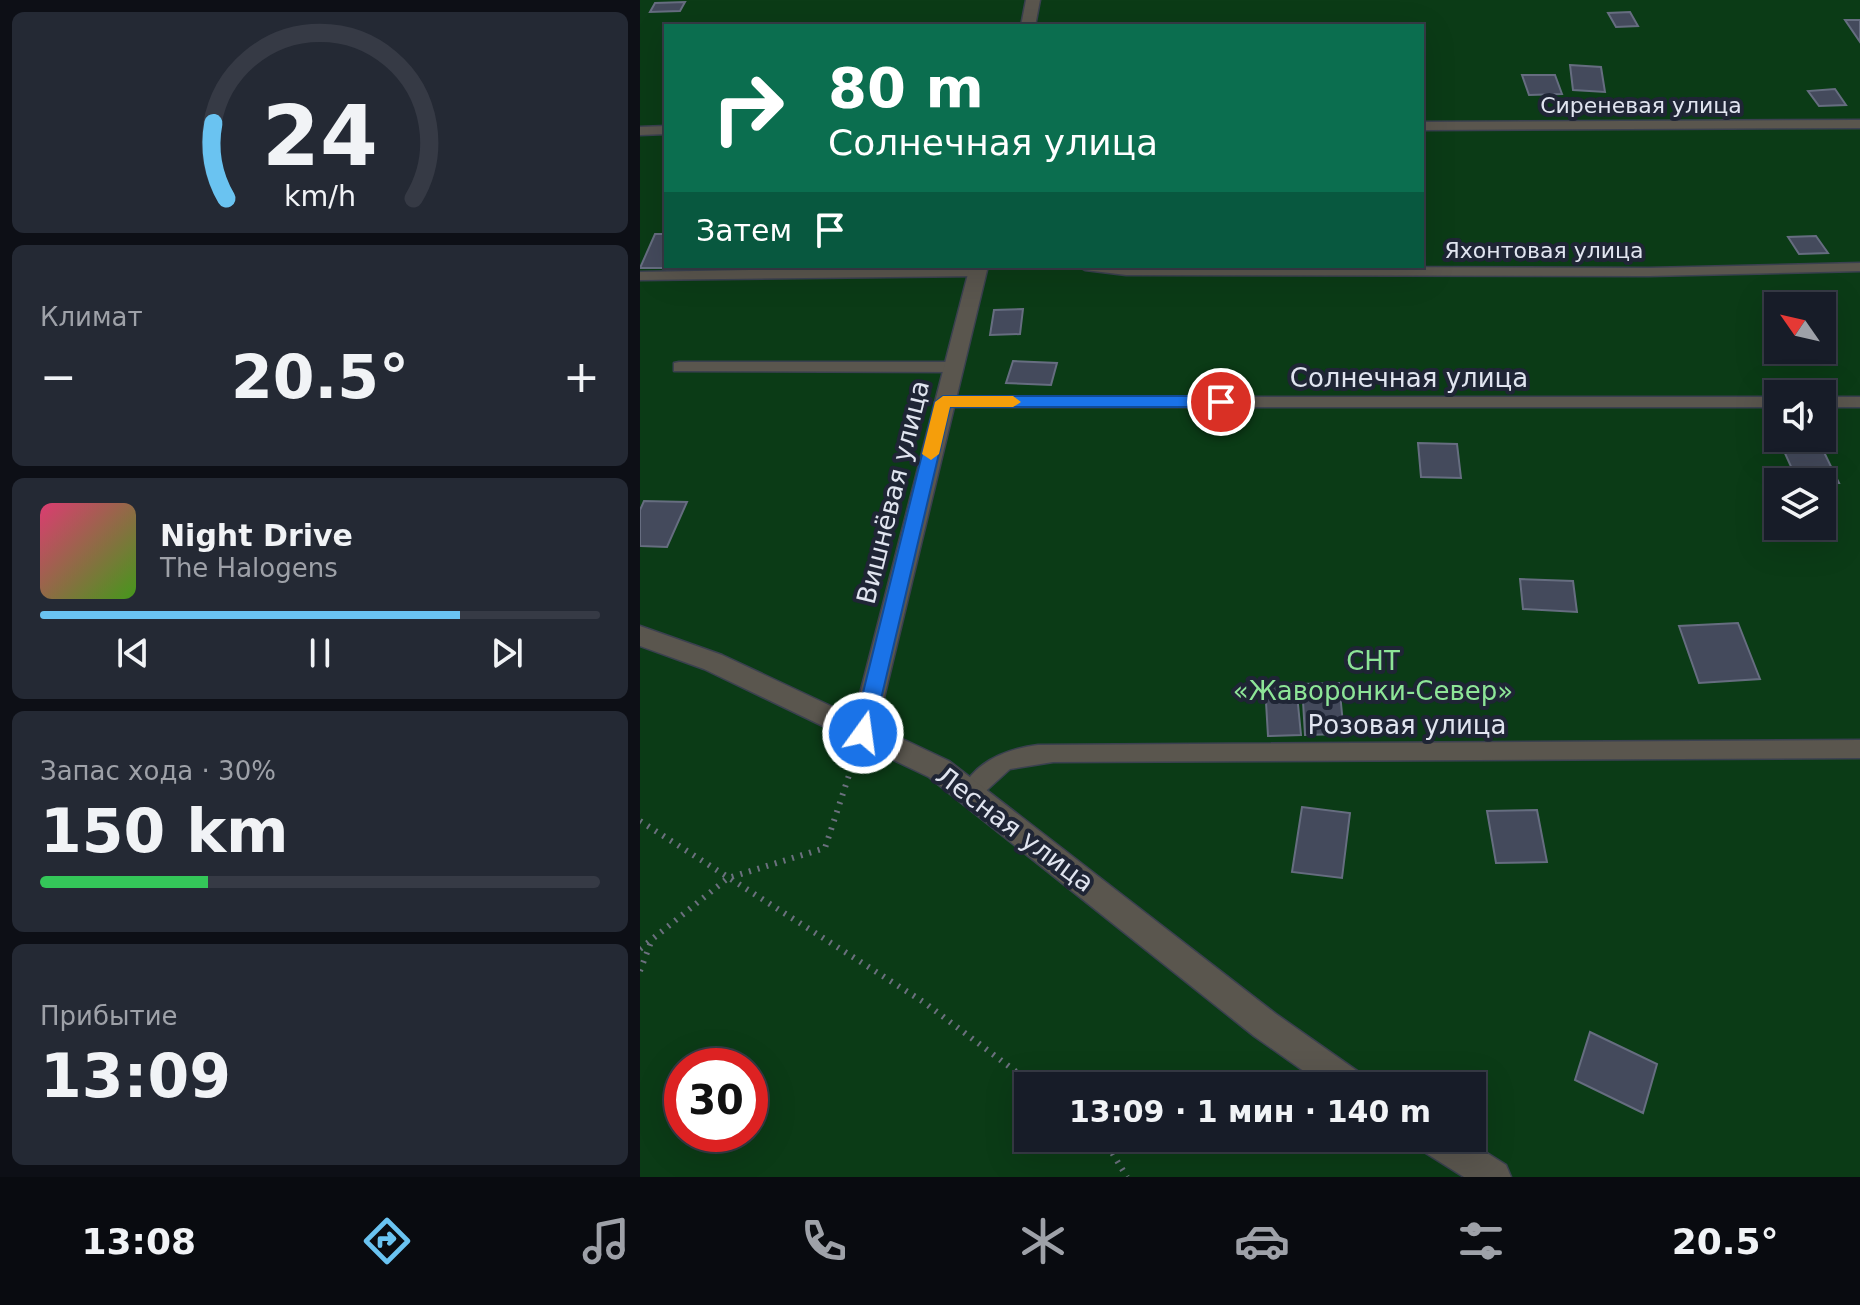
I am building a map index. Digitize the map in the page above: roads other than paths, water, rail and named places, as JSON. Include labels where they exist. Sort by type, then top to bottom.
[{"type":"street","points":[[1028,24],[1033,0]]},
{"type":"street","name":"Вишнёвая улица","points":[[863,733],[943,402],[979,268]]},
{"type":"street","name":"Лесная улица","points":[[640,636],[713,662],[939,769],[1265,1025],[1332,1072]]},
{"type":"street","points":[[1455,1152],[1494,1177]]},
{"type":"lane","name":"Сиреневая улица","points":[[1424,126],[1860,124]]},
{"type":"lane","points":[[640,131],[664,130]]},
{"type":"lane","name":"Яхонтовая улица","points":[[1101,268],[1126,271],[1411,273],[1860,267]]},
{"type":"lane","points":[[640,276],[979,268]]},
{"type":"lane","points":[[679,367],[953,367]]},
{"type":"lane","name":"Солнечная улица","points":[[943,402],[1764,402]]},
{"type":"lane","points":[[1836,402],[1860,402]]},
{"type":"lane","name":"Розовая улица","points":[[970,793],[989,769],[1005,759],[1070,752],[1860,749]]},
{"type":"park label","name":"СНТ «Жаворонки-Север»","points":[[1373,676]]}]
